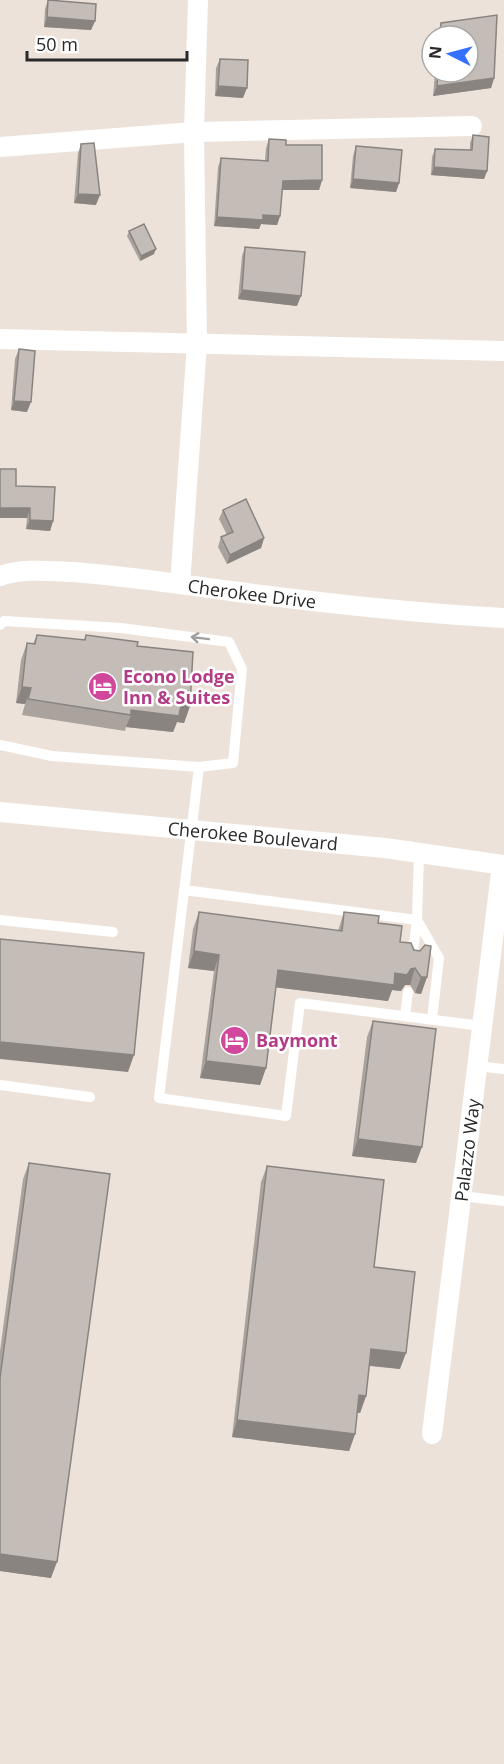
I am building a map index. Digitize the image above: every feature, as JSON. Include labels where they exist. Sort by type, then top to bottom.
[{"type":"street","points":[[180,584],[197,344],[194,132],[198,0]]},
{"type":"street","points":[[0,147],[194,132],[472,126]]},
{"type":"street","points":[[0,339],[504,351]]},
{"type":"street","name":"Cherokee Drive","points":[[0,576],[52,571],[125,576],[429,614],[504,618]]},
{"type":"street","name":"Cherokee Boulevard","points":[[0,812],[503,862]]},
{"type":"street","name":"Palazzo Way","points":[[432,1434],[503,862]]},
{"type":"lane","points":[[0,625],[4,621],[121,628],[229,642],[242,669],[233,763],[199,766],[52,756],[0,746]]},
{"type":"lane","points":[[199,766],[159,1098],[286,1116],[300,1003],[482,1026]]},
{"type":"lane","points":[[412,960],[417,920],[419,853]]},
{"type":"lane","points":[[184,890],[417,920]]},
{"type":"lane","points":[[0,920],[113,932]]},
{"type":"lane","points":[[417,920],[439,958],[432,1020]]},
{"type":"lane","points":[[405,1016],[408,992]]},
{"type":"lane","points":[[476,1066],[504,1069]]},
{"type":"lane","points":[[0,1085],[90,1097]]},
{"type":"lane","points":[[461,1196],[504,1201]]},
{"type":"building","points":[[48,0],[96,4],[95,21],[47,17]]},
{"type":"building","points":[[497,15],[494,78],[480,80],[480,24],[441,23]]},
{"type":"building","points":[[220,59],[248,60],[247,88],[218,86]]},
{"type":"building","points":[[473,135],[489,137],[487,171],[434,167],[435,149],[472,150]]},
{"type":"building","points":[[269,139],[286,140],[286,145],[322,145],[322,180],[283,181],[280,216],[263,215],[263,220],[217,217],[221,158],[268,161]]},
{"type":"building","points":[[94,143],[100,195],[78,194],[81,144]]},
{"type":"building","points":[[356,146],[402,150],[399,183],[353,179]]},
{"type":"building","points":[[144,224],[156,249],[141,256],[129,231]]},
{"type":"building","points":[[245,247],[305,252],[301,296],[242,290]]},
{"type":"building","points":[[19,349],[35,351],[31,402],[14,401]]},
{"type":"building","points":[[0,469],[16,469],[16,486],[55,487],[53,521],[30,520],[30,508],[0,508]]},
{"type":"building","points":[[246,499],[264,538],[230,555],[221,537],[233,532],[223,510]]},
{"type":"building","name":"Econo Lodge Inn & Suites","points":[[37,635],[85,640],[86,635],[138,642],[137,646],[193,652],[190,706],[181,705],[179,716],[131,710],[131,715],[28,699],[31,688],[22,687],[27,643],[35,644]]},
{"type":"building","name":"Baymont","points":[[199,912],[342,931],[344,912],[379,916],[378,923],[402,926],[400,942],[411,943],[414,950],[420,951],[425,945],[431,946],[427,977],[421,977],[415,968],[411,969],[407,975],[395,973],[394,985],[278,970],[266,1068],[206,1061],[219,955],[194,951]]},
{"type":"building","points":[[0,939],[144,953],[134,1055],[0,1042]]},
{"type":"building","points":[[373,1021],[436,1029],[422,1147],[358,1139]]},
{"type":"building","points":[[29,1163],[110,1174],[57,1562],[0,1554],[0,1378]]},
{"type":"building","points":[[267,1166],[384,1180],[374,1267],[415,1272],[406,1353],[371,1349],[366,1396],[359,1395],[355,1434],[237,1420]]},
{"type":"place","name":"Econo Lodge Inn & Suites","points":[[102,686]]},
{"type":"place","name":"Baymont","points":[[235,1040]]}]
